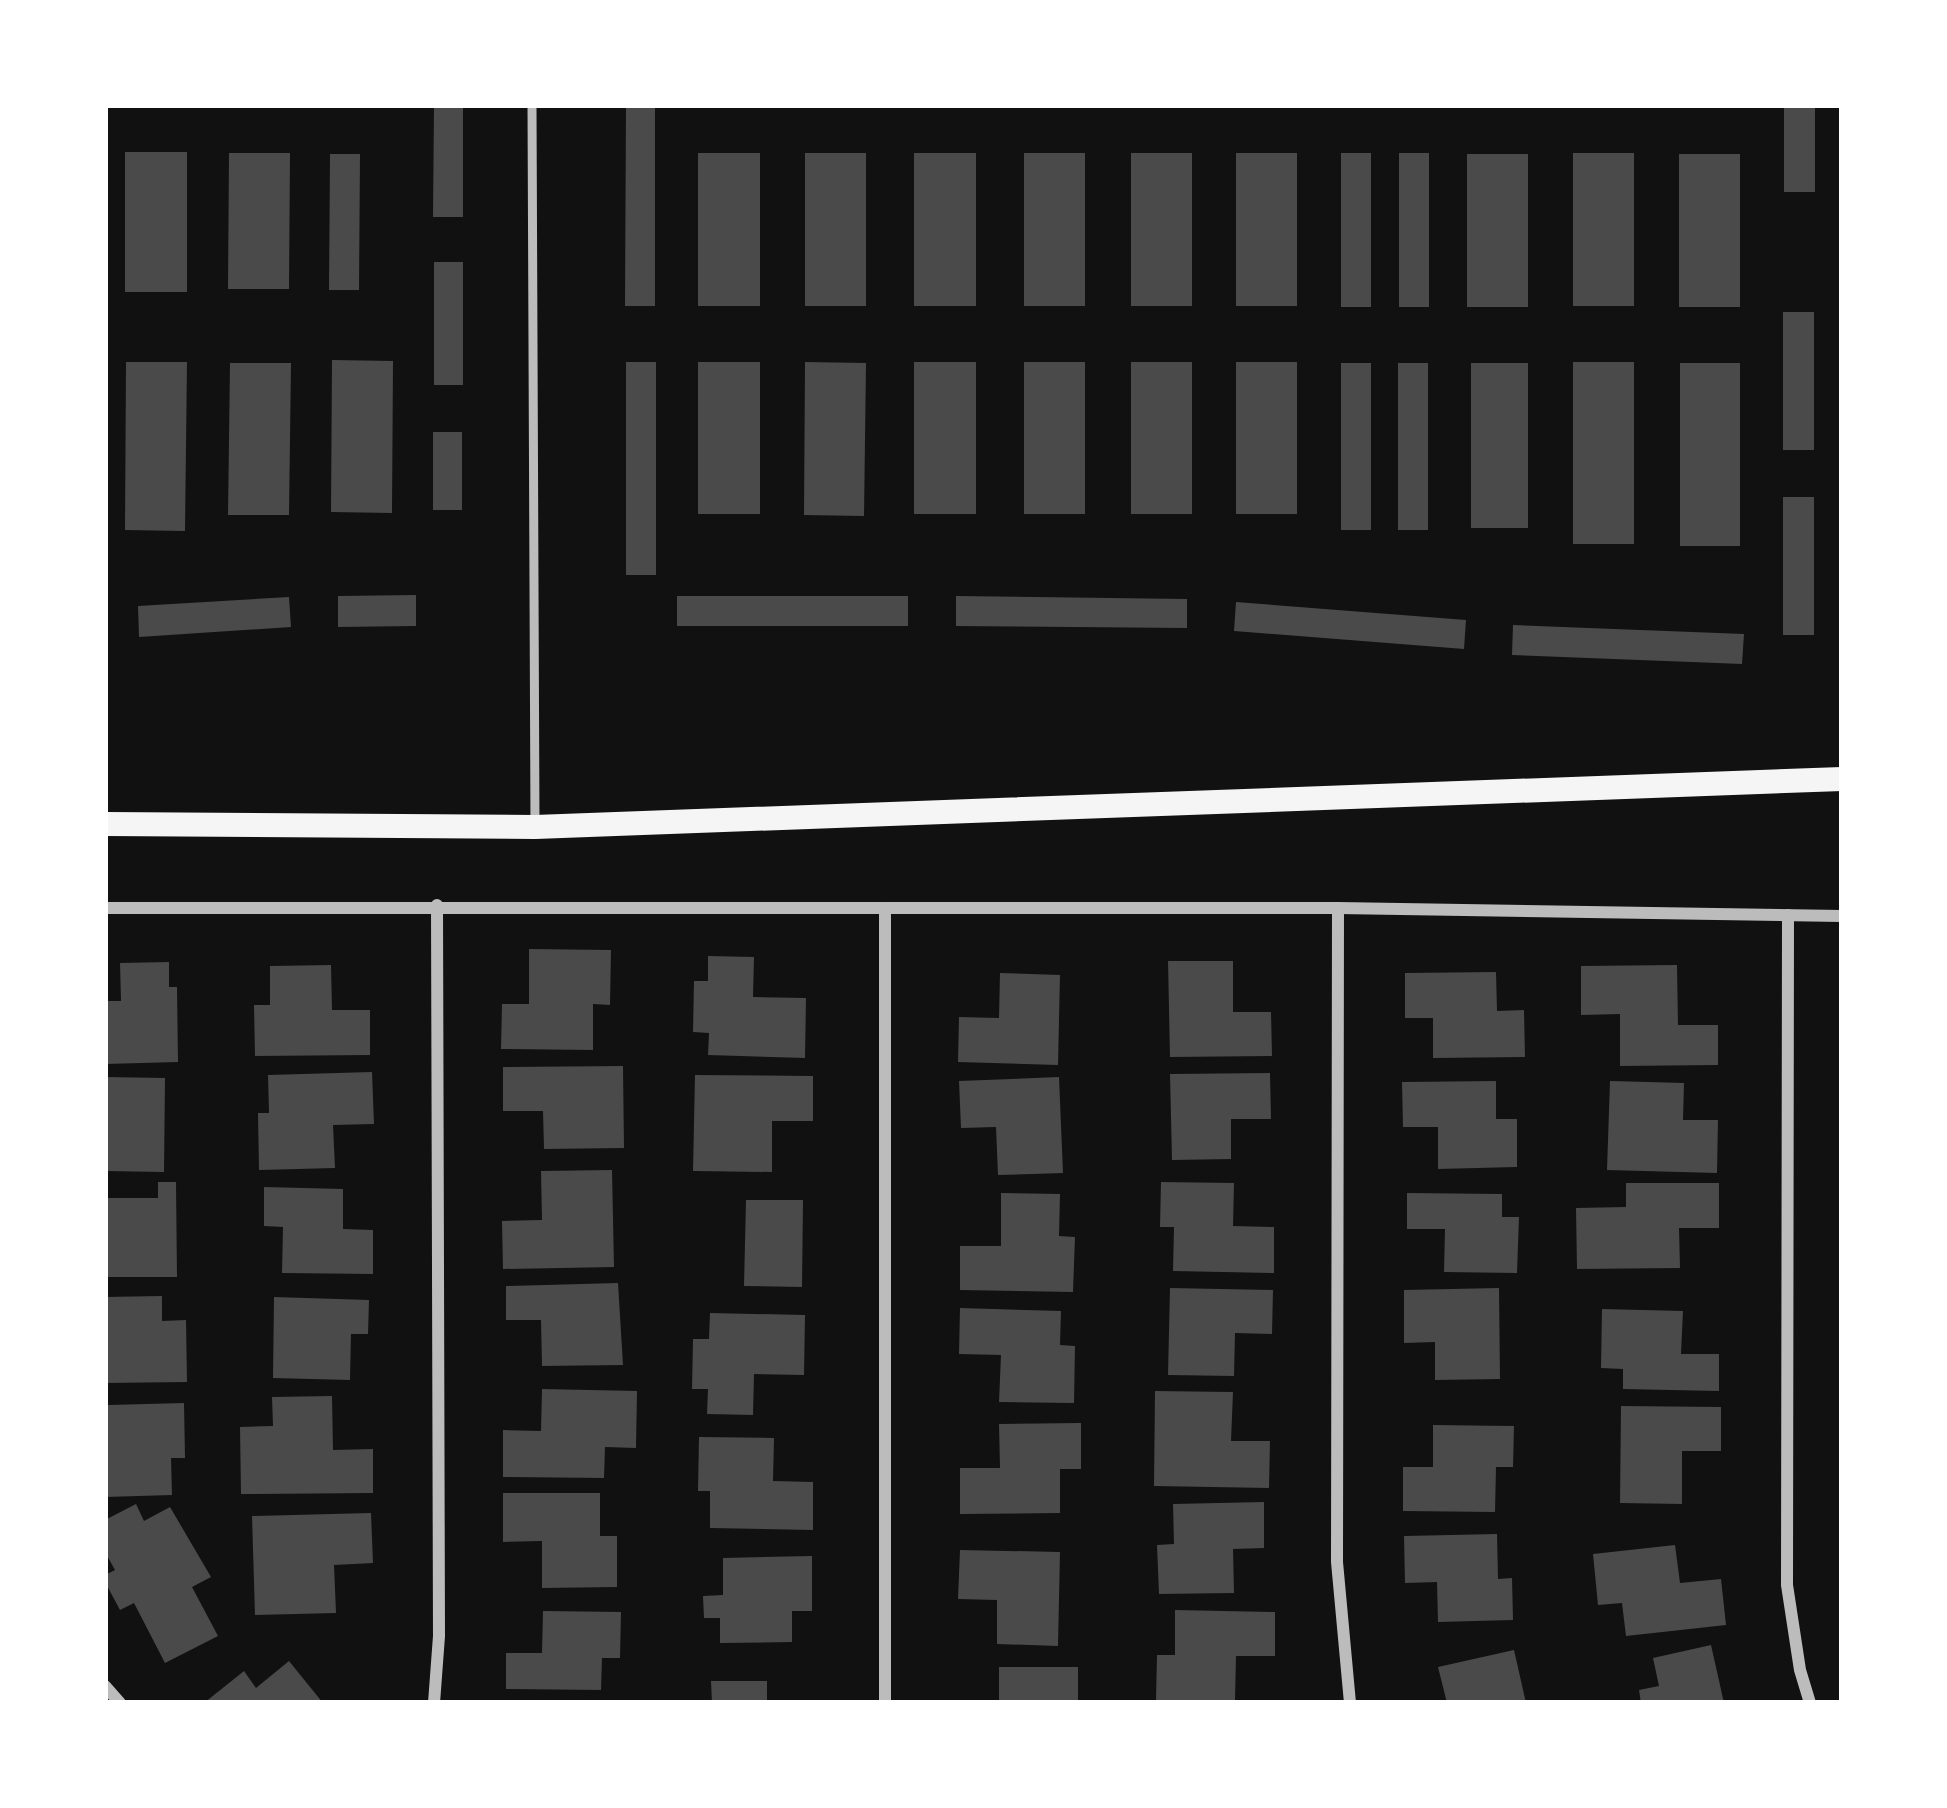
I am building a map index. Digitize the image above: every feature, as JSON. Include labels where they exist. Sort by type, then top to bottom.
[{"type":"main road","points":[[105,824],[535,827],[1842,779]]},
{"type":"street","points":[[434,1703],[439,1636],[437,905]]},
{"type":"street","points":[[105,908],[1338,908],[1842,916]]},
{"type":"street","points":[[1338,908],[1337,1562],[1350,1703]]},
{"type":"street","points":[[885,909],[885,1703]]},
{"type":"street","points":[[1788,915],[1786,1585],[1810,1703]]},
{"type":"street","points":[[105,1686],[120,1703]]},
{"type":"lane","points":[[532,105],[535,827]]},
{"type":"building","points":[[434,105],[463,105],[463,217],[433,217]]},
{"type":"building","points":[[626,105],[655,105],[655,306],[625,306]]},
{"type":"building","points":[[1784,105],[1815,105],[1815,192],[1784,192]]},
{"type":"building","points":[[125,152],[187,152],[187,292],[125,292]]},
{"type":"building","points":[[229,153],[290,153],[289,289],[228,289]]},
{"type":"building","points":[[698,153],[760,153],[760,306],[698,306]]},
{"type":"building","points":[[805,153],[866,153],[866,306],[805,306]]},
{"type":"building","points":[[914,153],[976,153],[976,306],[914,306]]},
{"type":"building","points":[[1024,153],[1085,153],[1085,306],[1024,306]]},
{"type":"building","points":[[1131,153],[1192,153],[1192,306],[1131,306]]},
{"type":"building","points":[[1236,153],[1297,153],[1297,306],[1236,306]]},
{"type":"building","points":[[1341,153],[1371,153],[1371,307],[1341,307]]},
{"type":"building","points":[[1399,153],[1429,153],[1429,307],[1399,307]]},
{"type":"building","points":[[1573,153],[1634,153],[1634,306],[1573,306]]},
{"type":"building","points":[[330,154],[360,154],[359,290],[329,290]]},
{"type":"building","points":[[1467,154],[1528,154],[1528,307],[1467,307]]},
{"type":"building","points":[[1679,154],[1740,154],[1740,307],[1679,307]]},
{"type":"building","points":[[434,262],[463,262],[463,385],[434,385]]},
{"type":"building","points":[[1783,312],[1814,312],[1814,450],[1783,450]]},
{"type":"building","points":[[332,360],[393,361],[392,513],[331,512]]},
{"type":"building","points":[[126,362],[187,362],[185,531],[125,530]]},
{"type":"building","points":[[626,362],[656,362],[656,575],[626,575]]},
{"type":"building","points":[[698,362],[760,362],[760,514],[698,514]]},
{"type":"building","points":[[805,362],[866,363],[864,516],[804,515]]},
{"type":"building","points":[[914,362],[976,362],[976,514],[914,514]]},
{"type":"building","points":[[1024,362],[1085,362],[1085,514],[1024,514]]},
{"type":"building","points":[[1131,362],[1192,362],[1192,514],[1131,514]]},
{"type":"building","points":[[1236,362],[1297,362],[1297,514],[1236,514]]},
{"type":"building","points":[[1573,362],[1634,362],[1634,544],[1573,544]]},
{"type":"building","points":[[230,363],[291,363],[289,515],[228,515]]},
{"type":"building","points":[[1341,363],[1371,363],[1371,530],[1341,530]]},
{"type":"building","points":[[1398,363],[1428,363],[1428,530],[1398,530]]},
{"type":"building","points":[[1471,363],[1528,363],[1528,528],[1471,528]]},
{"type":"building","points":[[1680,363],[1740,363],[1740,546],[1680,546]]},
{"type":"building","points":[[433,432],[462,432],[462,510],[433,510]]},
{"type":"building","points":[[1783,497],[1814,497],[1814,635],[1783,635]]},
{"type":"building","points":[[416,595],[416,626],[338,627],[338,596]]},
{"type":"building","points":[[677,596],[908,596],[908,626],[677,626]]},
{"type":"building","points":[[956,596],[1187,599],[1187,628],[956,626]]},
{"type":"building","points":[[289,597],[291,627],[139,637],[138,606]]},
{"type":"building","points":[[1236,602],[1466,620],[1464,649],[1234,631]]},
{"type":"building","points":[[1513,625],[1744,634],[1742,664],[1512,655]]},
{"type":"building","points":[[529,949],[611,950],[610,1005],[593,1004],[593,1050],[501,1049],[502,1004],[529,1004]]},
{"type":"building","points":[[708,956],[754,957],[753,997],[806,998],[805,1058],[708,1055],[709,1033],[693,1032],[694,981],[708,981]]},
{"type":"building","points":[[1168,961],[1233,961],[1233,1012],[1271,1012],[1272,1056],[1170,1057]]},
{"type":"building","points":[[169,962],[169,987],[177,987],[178,1062],[105,1064],[105,1001],[121,1001],[120,963]]},
{"type":"building","points":[[331,965],[332,1010],[370,1010],[370,1055],[255,1056],[254,1005],[270,1005],[270,966]]},
{"type":"building","points":[[1677,965],[1678,1025],[1718,1025],[1718,1065],[1620,1066],[1620,1014],[1581,1015],[1581,966]]},
{"type":"building","points":[[1496,972],[1497,1011],[1524,1010],[1525,1057],[1433,1058],[1433,1018],[1405,1018],[1405,973]]},
{"type":"building","points":[[1000,973],[1060,975],[1058,1065],[958,1062],[959,1017],[999,1018]]},
{"type":"building","points":[[623,1066],[624,1148],[544,1149],[543,1111],[503,1111],[503,1067]]},
{"type":"building","points":[[372,1072],[374,1124],[333,1125],[335,1168],[259,1170],[258,1113],[269,1113],[268,1075]]},
{"type":"building","points":[[1270,1073],[1271,1119],[1231,1119],[1231,1159],[1172,1160],[1170,1074]]},
{"type":"building","points":[[695,1075],[813,1076],[813,1121],[772,1121],[772,1172],[693,1171]]},
{"type":"building","points":[[105,1077],[165,1078],[164,1172],[105,1171]]},
{"type":"building","points":[[1059,1077],[1063,1173],[998,1175],[996,1127],[961,1128],[959,1081]]},
{"type":"building","points":[[1496,1081],[1496,1119],[1517,1119],[1517,1167],[1438,1169],[1438,1127],[1403,1127],[1402,1082]]},
{"type":"building","points":[[1610,1081],[1684,1083],[1683,1120],[1718,1120],[1717,1173],[1607,1170]]},
{"type":"building","points":[[612,1170],[614,1267],[503,1269],[502,1221],[542,1220],[541,1171]]},
{"type":"building","points":[[158,1182],[176,1182],[177,1277],[105,1277],[105,1198],[158,1198]]},
{"type":"building","points":[[1161,1182],[1234,1183],[1233,1226],[1274,1227],[1274,1273],[1173,1271],[1174,1227],[1160,1227]]},
{"type":"building","points":[[1626,1183],[1719,1183],[1719,1228],[1679,1228],[1680,1268],[1577,1269],[1576,1208],[1626,1207]]},
{"type":"building","points":[[264,1187],[343,1189],[343,1229],[373,1230],[373,1274],[282,1273],[283,1227],[264,1226]]},
{"type":"building","points":[[1001,1193],[1060,1194],[1059,1236],[1075,1237],[1073,1292],[960,1290],[960,1246],[1001,1246]]},
{"type":"building","points":[[1407,1193],[1502,1194],[1502,1217],[1519,1217],[1517,1273],[1444,1272],[1445,1229],[1407,1229]]},
{"type":"building","points":[[746,1200],[803,1200],[802,1287],[744,1286]]},
{"type":"building","points":[[618,1283],[623,1365],[542,1366],[541,1320],[506,1320],[506,1286]]},
{"type":"building","points":[[1170,1288],[1273,1290],[1272,1334],[1235,1333],[1234,1376],[1168,1375]]},
{"type":"building","points":[[1499,1288],[1500,1379],[1435,1380],[1435,1342],[1404,1343],[1404,1290]]},
{"type":"building","points":[[162,1296],[162,1321],[186,1320],[187,1382],[105,1383],[105,1297]]},
{"type":"building","points":[[274,1297],[369,1300],[368,1334],[351,1334],[350,1380],[273,1378]]},
{"type":"building","points":[[960,1308],[1061,1311],[1060,1345],[1075,1346],[1074,1403],[999,1402],[1001,1355],[959,1354]]},
{"type":"building","points":[[1602,1309],[1683,1311],[1681,1354],[1719,1354],[1719,1391],[1623,1389],[1623,1369],[1601,1368]]},
{"type":"building","points":[[710,1313],[805,1315],[804,1375],[754,1374],[753,1415],[707,1414],[708,1389],[692,1389],[693,1339],[709,1339]]},
{"type":"building","points":[[542,1389],[637,1391],[636,1448],[605,1447],[604,1478],[503,1477],[503,1430],[541,1431]]},
{"type":"building","points":[[1155,1391],[1233,1392],[1231,1441],[1270,1441],[1269,1488],[1154,1486]]},
{"type":"building","points":[[332,1396],[333,1450],[373,1449],[373,1493],[241,1494],[240,1427],[273,1426],[272,1397]]},
{"type":"building","points":[[184,1403],[185,1458],[171,1458],[172,1495],[105,1497],[108,1405]]},
{"type":"building","points":[[1621,1406],[1721,1407],[1721,1451],[1682,1451],[1682,1504],[1620,1503]]},
{"type":"building","points":[[1081,1423],[1081,1469],[1060,1469],[1060,1513],[960,1514],[960,1468],[1000,1468],[999,1424]]},
{"type":"building","points":[[1433,1425],[1514,1426],[1513,1467],[1496,1467],[1495,1512],[1403,1511],[1403,1467],[1433,1467]]},
{"type":"building","points":[[699,1437],[774,1438],[773,1481],[813,1482],[813,1530],[710,1528],[710,1491],[698,1491]]},
{"type":"building","points":[[503,1493],[600,1493],[600,1536],[617,1536],[617,1587],[542,1588],[542,1541],[503,1542]]},
{"type":"building","points":[[1264,1502],[1264,1548],[1233,1549],[1234,1593],[1159,1594],[1157,1545],[1174,1544],[1173,1504]]},
{"type":"building","points":[[136,1504],[144,1521],[170,1507],[211,1577],[192,1587],[218,1636],[165,1663],[134,1603],[120,1610],[105,1582],[105,1575],[115,1570],[105,1552],[105,1520]]},
{"type":"building","points":[[371,1513],[373,1563],[334,1565],[336,1613],[255,1615],[252,1516]]},
{"type":"building","points":[[1497,1534],[1498,1579],[1512,1578],[1513,1620],[1438,1622],[1437,1582],[1405,1583],[1404,1536]]},
{"type":"building","points":[[1675,1545],[1680,1583],[1721,1579],[1726,1625],[1626,1636],[1622,1603],[1598,1605],[1593,1554]]},
{"type":"building","points":[[960,1550],[1060,1552],[1058,1646],[997,1644],[997,1600],[958,1599]]},
{"type":"building","points":[[812,1556],[812,1611],[792,1611],[792,1642],[720,1643],[720,1618],[704,1618],[703,1596],[723,1595],[723,1558]]},
{"type":"building","points":[[1175,1610],[1275,1612],[1275,1656],[1236,1656],[1235,1700],[1156,1700],[1157,1655],[1175,1655]]},
{"type":"building","points":[[543,1611],[621,1612],[620,1658],[602,1658],[601,1690],[506,1689],[506,1653],[542,1653]]},
{"type":"building","points":[[1711,1645],[1724,1703],[1641,1703],[1639,1690],[1659,1686],[1653,1658]]},
{"type":"building","points":[[1514,1650],[1526,1703],[1447,1703],[1438,1667]]},
{"type":"building","points":[[289,1661],[323,1703],[204,1703],[244,1671],[256,1688]]},
{"type":"building","points":[[999,1667],[1078,1667],[1078,1703],[999,1703]]},
{"type":"building","points":[[711,1681],[767,1681],[767,1703],[712,1703]]}]
